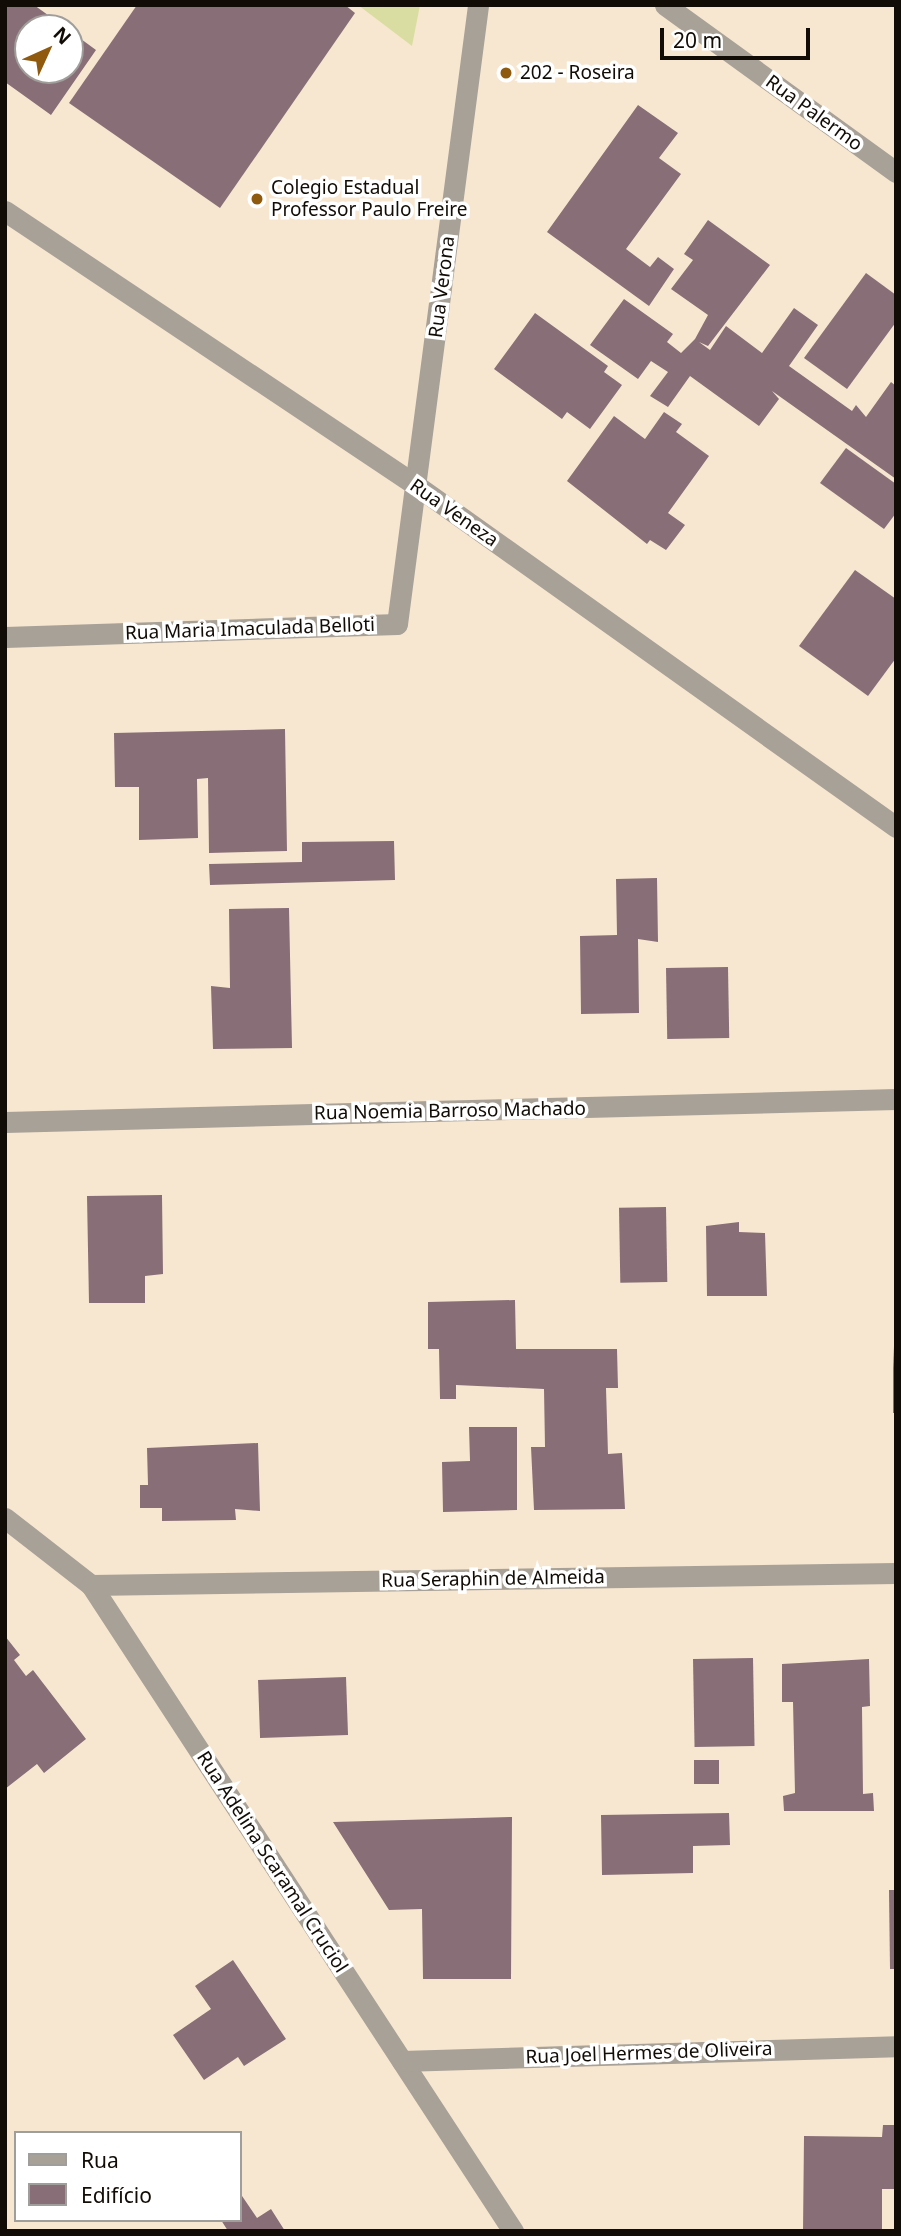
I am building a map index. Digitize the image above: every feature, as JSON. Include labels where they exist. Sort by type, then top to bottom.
[{"type":"street","name":"Rua Verona","points":[[416,486],[478,5]]},
{"type":"street","name":"Rua Palermo","points":[[665,5],[896,172]]},
{"type":"street","name":"Rua Veneza","points":[[5,211],[416,486],[896,827]]},
{"type":"street","name":"Rua Maria Imaculada Belloti","points":[[5,637],[397,624],[416,486]]},
{"type":"street","name":"Rua Noemia Barroso Machado","points":[[5,1122],[896,1099]]},
{"type":"street","name":"Rua Adelina Scaramal Cruciol","points":[[5,1518],[91,1584],[513,2231]]},
{"type":"street","name":"Rua Seraphin de Almeida","points":[[91,1584],[896,1573]]},
{"type":"street","name":"Rua Joel Hermes de Oliveira","points":[[402,2062],[896,2046]]},
{"type":"green space","points":[[358,5],[420,5],[412,46]]},
{"type":"building","points":[[5,5],[34,5],[47,14],[14,14],[14,84],[72,84],[51,115],[5,82]]},
{"type":"building","points":[[137,5],[345,5],[355,13],[220,208],[69,103]]},
{"type":"building","points":[[84,41],[96,50],[84,67]]},
{"type":"building","points":[[638,105],[678,133],[659,158],[681,174],[626,249],[650,267],[658,257],[674,269],[649,306],[547,232]]},
{"type":"building","points":[[708,220],[770,265],[708,346],[699,342],[710,350],[726,326],[762,353],[794,308],[818,325],[789,366],[852,411],[856,405],[866,417],[891,382],[896,386],[896,479],[772,391],[779,399],[759,426],[690,376],[668,407],[650,396],[668,372],[651,361],[638,379],[590,345],[624,299],[673,334],[667,342],[681,353],[695,339],[708,315],[671,289],[693,260],[684,254]]},
{"type":"building","points":[[866,273],[896,295],[896,322],[847,389],[804,358]]},
{"type":"building","points":[[535,313],[608,366],[604,372],[622,385],[590,429],[567,412],[562,419],[494,369]]},
{"type":"building","points":[[664,412],[682,424],[676,432],[709,456],[668,513],[685,525],[666,550],[650,540],[647,544],[567,481],[614,416],[645,439]]},
{"type":"building","points":[[846,448],[896,484],[896,513],[884,529],[820,483]]},
{"type":"building","points":[[855,570],[896,599],[896,658],[868,696],[799,646]]},
{"type":"building","points":[[285,729],[287,851],[209,853],[208,778],[197,779],[198,838],[139,840],[139,787],[115,787],[114,733]]},
{"type":"building","points":[[394,841],[395,880],[210,885],[209,864],[302,862],[302,842]]},
{"type":"building","points":[[657,878],[658,942],[638,939],[639,1013],[581,1014],[580,936],[617,935],[616,879]]},
{"type":"building","points":[[289,908],[292,1048],[213,1049],[211,986],[230,988],[229,909]]},
{"type":"building","points":[[728,967],[729,1038],[667,1039],[666,968]]},
{"type":"building","points":[[162,1195],[163,1274],[145,1276],[145,1303],[89,1303],[87,1196]]},
{"type":"building","points":[[666,1207],[667,1282],[620,1283],[619,1208]]},
{"type":"building","points":[[739,1222],[739,1232],[765,1233],[767,1296],[707,1296],[706,1226]]},
{"type":"building","points":[[515,1300],[516,1349],[617,1349],[618,1388],[606,1388],[608,1454],[622,1453],[625,1509],[534,1510],[531,1447],[545,1447],[544,1389],[456,1385],[456,1399],[440,1399],[439,1349],[428,1349],[428,1302]]},
{"type":"building","points":[[893,1346],[896,1413],[893,1413]]},
{"type":"building","points":[[469,1427],[517,1427],[517,1510],[443,1512],[442,1462],[470,1461]]},
{"type":"building","points":[[258,1443],[260,1511],[235,1509],[236,1520],[162,1521],[162,1508],[140,1508],[140,1485],[148,1485],[147,1448]]},
{"type":"building","points":[[5,1636],[20,1655],[14,1660],[26,1676],[33,1670],[86,1739],[44,1773],[37,1764],[5,1789]]},
{"type":"building","points":[[753,1658],[755,1746],[695,1747],[693,1659]]},
{"type":"building","points":[[869,1659],[870,1706],[862,1707],[863,1794],[873,1793],[874,1811],[784,1811],[783,1796],[795,1793],[793,1702],[782,1702],[782,1664]]},
{"type":"building","points":[[346,1677],[348,1735],[260,1738],[258,1680]]},
{"type":"building","points":[[694,1760],[719,1760],[719,1784],[694,1784]]},
{"type":"building","points":[[729,1813],[730,1845],[693,1846],[693,1873],[602,1875],[601,1815]]},
{"type":"building","points":[[512,1817],[511,1979],[423,1979],[422,1909],[389,1910],[333,1822]]},
{"type":"building","points":[[889,1890],[896,1890],[896,1969],[890,1969]]},
{"type":"building","points":[[233,1960],[286,2039],[244,2066],[238,2057],[204,2080],[173,2035],[211,2009],[195,1986]]},
{"type":"building","points":[[883,2125],[896,2125],[896,2189],[882,2189],[882,2231],[803,2231],[804,2136],[882,2137]]},
{"type":"building","points":[[242,2196],[257,2218],[271,2209],[285,2231],[228,2231],[222,2222],[242,2222]]},
{"type":"place","name":"202 - Roseira","points":[[506,73]]},
{"type":"place","name":"Colegio Estadual Professor Paulo Freire","points":[[257,199]]}]
